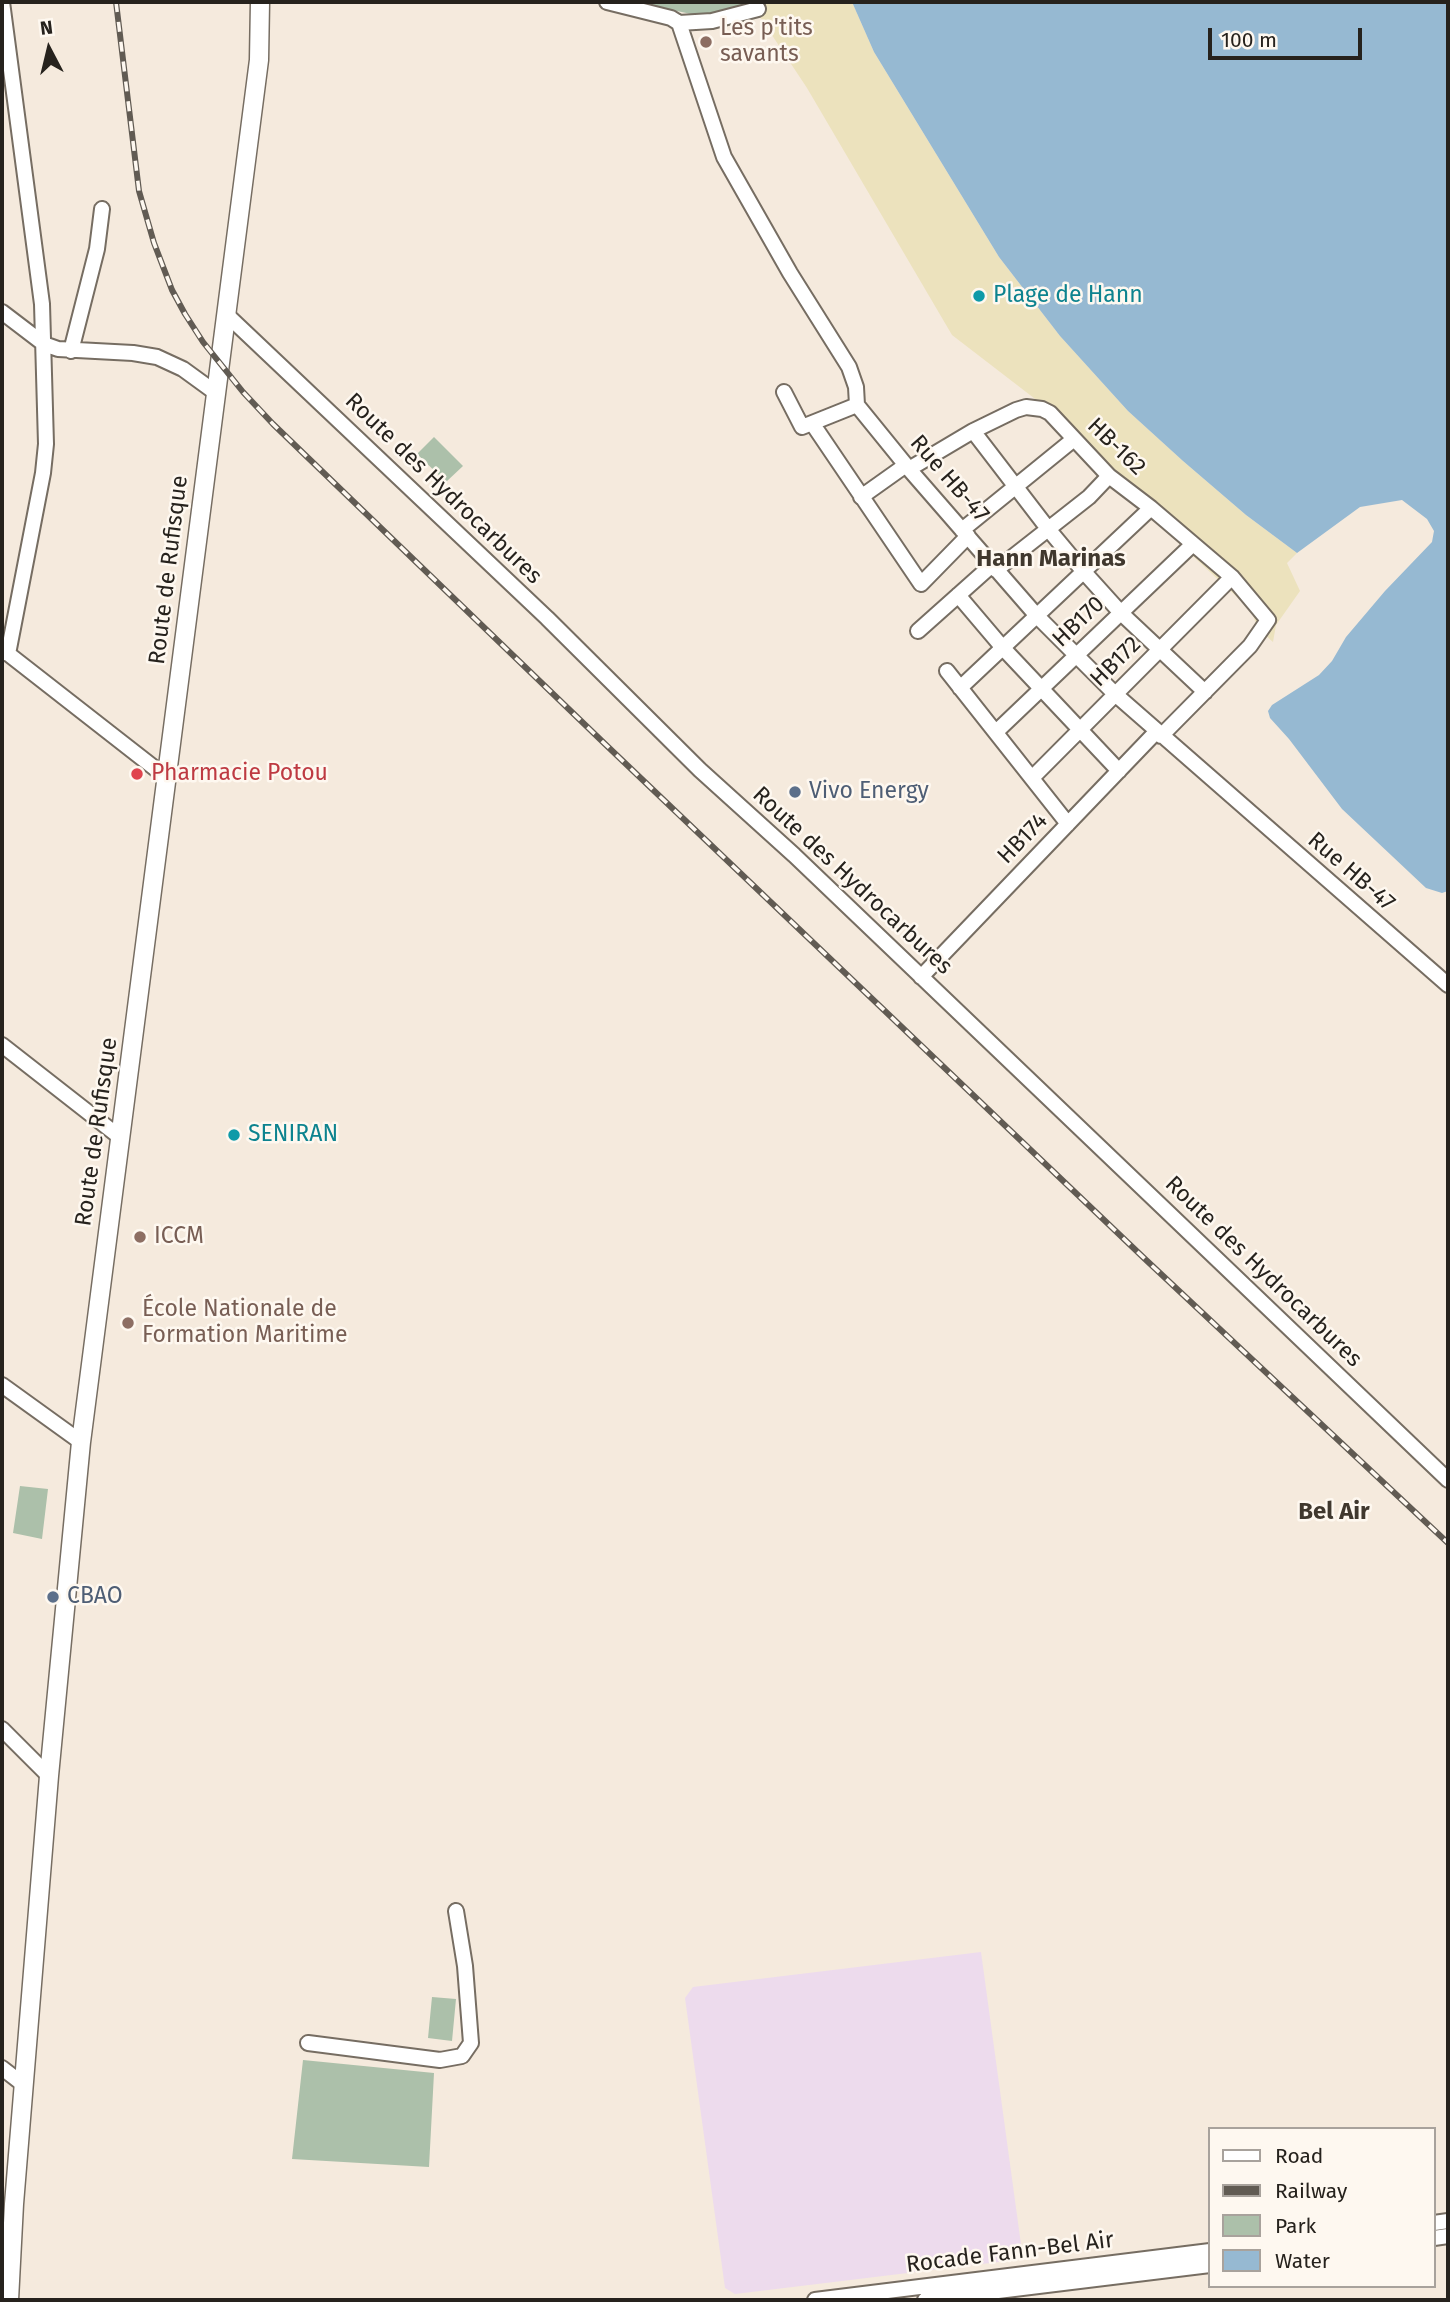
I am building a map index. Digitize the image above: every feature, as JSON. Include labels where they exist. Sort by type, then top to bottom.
[{"type":"main road","name":"Route de Rufisque","points":[[9,2300],[14,2204],[49,1776],[81,1442],[259,60],[260,2]]},
{"type":"main road","name":"Route de Rufisque","points":[[11,2272],[15,2300]]},
{"type":"street","points":[[2,2],[42,304],[46,444],[43,473],[5,651],[166,777]]},
{"type":"street","points":[[607,2],[677,21],[712,21],[758,9]]},
{"type":"street","name":"Rue HB-47","points":[[677,21],[724,157],[790,273],[849,367],[854,378],[857,405],[994,567],[1076,656],[1159,734],[1448,985]]},
{"type":"street","points":[[71,351],[97,249],[102,209]]},
{"type":"street","points":[[2,312],[44,344],[71,351],[133,353],[157,357],[183,369],[216,393]]},
{"type":"street","name":"Route des Hydrocarbures","points":[[226,314],[575,646],[685,756],[794,855],[1445,1471]]},
{"type":"street","points":[[784,392],[921,584],[965,533],[1015,487],[1074,439]]},
{"type":"street","points":[[807,425],[857,405]]},
{"type":"street","name":"HB-162","points":[[861,497],[907,467],[972,431],[1016,410],[1033,407],[1049,413],[1109,476],[1151,508],[1232,578],[1268,620]]},
{"type":"street","points":[[972,431],[1084,572],[1121,612],[1205,692]]},
{"type":"street","points":[[918,631],[994,567],[1049,530],[1089,497],[1109,476]]},
{"type":"street","points":[[960,688],[1151,508]]},
{"type":"street","name":"HB170","points":[[996,732],[1193,544]]},
{"type":"street","name":"HB172","points":[[1032,778],[1232,578]]},
{"type":"street","points":[[958,595],[1003,648],[1119,771]]},
{"type":"street","name":"HB174","points":[[921,977],[1119,771],[1205,692],[1250,646],[1268,620]]},
{"type":"street","points":[[947,671],[1069,824]]},
{"type":"street","points":[[2,1045],[121,1138]]},
{"type":"street","points":[[2,1385],[44,1418],[81,1442]]},
{"type":"street","points":[[2,1729],[49,1776]]},
{"type":"street","points":[[308,2043],[440,2060],[462,2056],[471,2043],[466,1966],[456,1911]]},
{"type":"street","points":[[2,2068],[24,2085]]},
{"type":"street","name":"Rocade Fann-Bel Air","points":[[815,2300],[1208,2251]]},
{"type":"street","name":"Rocade Fann-Bel Air","points":[[925,2300],[1208,2265]]},
{"type":"shaded area","points":[[981,1952],[1023,2259],[735,2294],[725,2288],[685,1998],[693,1987]]},
{"type":"green space","points":[[635,2],[750,2],[751,5],[705,17]]},
{"type":"green space","points":[[434,437],[463,466],[446,482],[417,454]]},
{"type":"green space","points":[[20,1486],[48,1489],[42,1539],[13,1533]]},
{"type":"green space","points":[[432,1997],[456,1999],[452,2041],[428,2038]]},
{"type":"green space","points":[[303,2060],[434,2073],[429,2167],[292,2159]]},
{"type":"sand","name":"Plage de Hann","points":[[750,2],[852,2],[874,52],[999,257],[1060,336],[1128,411],[1246,515],[1297,553],[1287,563],[1300,591],[1276,625],[1273,642],[1258,629],[1251,610],[1099,469],[1043,405],[952,335],[807,88]]},
{"type":"water","points":[[852,2],[1448,2],[1448,891],[1442,893],[1426,888],[1342,809],[1270,718],[1268,711],[1272,705],[1319,675],[1332,661],[1346,637],[1385,591],[1432,542],[1434,531],[1427,519],[1402,500],[1360,507],[1297,553],[1246,515],[1183,461],[1128,411],[1060,336],[999,257],[874,52]]},
{"type":"railway","points":[[116,2],[139,191],[154,243],[172,290],[185,314],[203,342],[243,392],[605,744],[1145,1259],[1448,1543]]},
{"type":"place","name":"Les p'tits savants","points":[[706,42]]},
{"type":"place","name":"Plage de Hann","points":[[979,296]]},
{"type":"place","name":"Pharmacie Potou","points":[[137,774]]},
{"type":"place","name":"Vivo Energy","points":[[795,792]]},
{"type":"place","name":"SENIRAN","points":[[234,1135]]},
{"type":"place","name":"ICCM","points":[[140,1237]]},
{"type":"place","name":"École Nationale de Formation Maritime","points":[[128,1323]]},
{"type":"place","name":"CBAO","points":[[53,1597]]},
{"type":"district","name":"Hann Marinas","points":[[1051,559]]},
{"type":"district","name":"Bel Air","points":[[1334,1512]]}]
